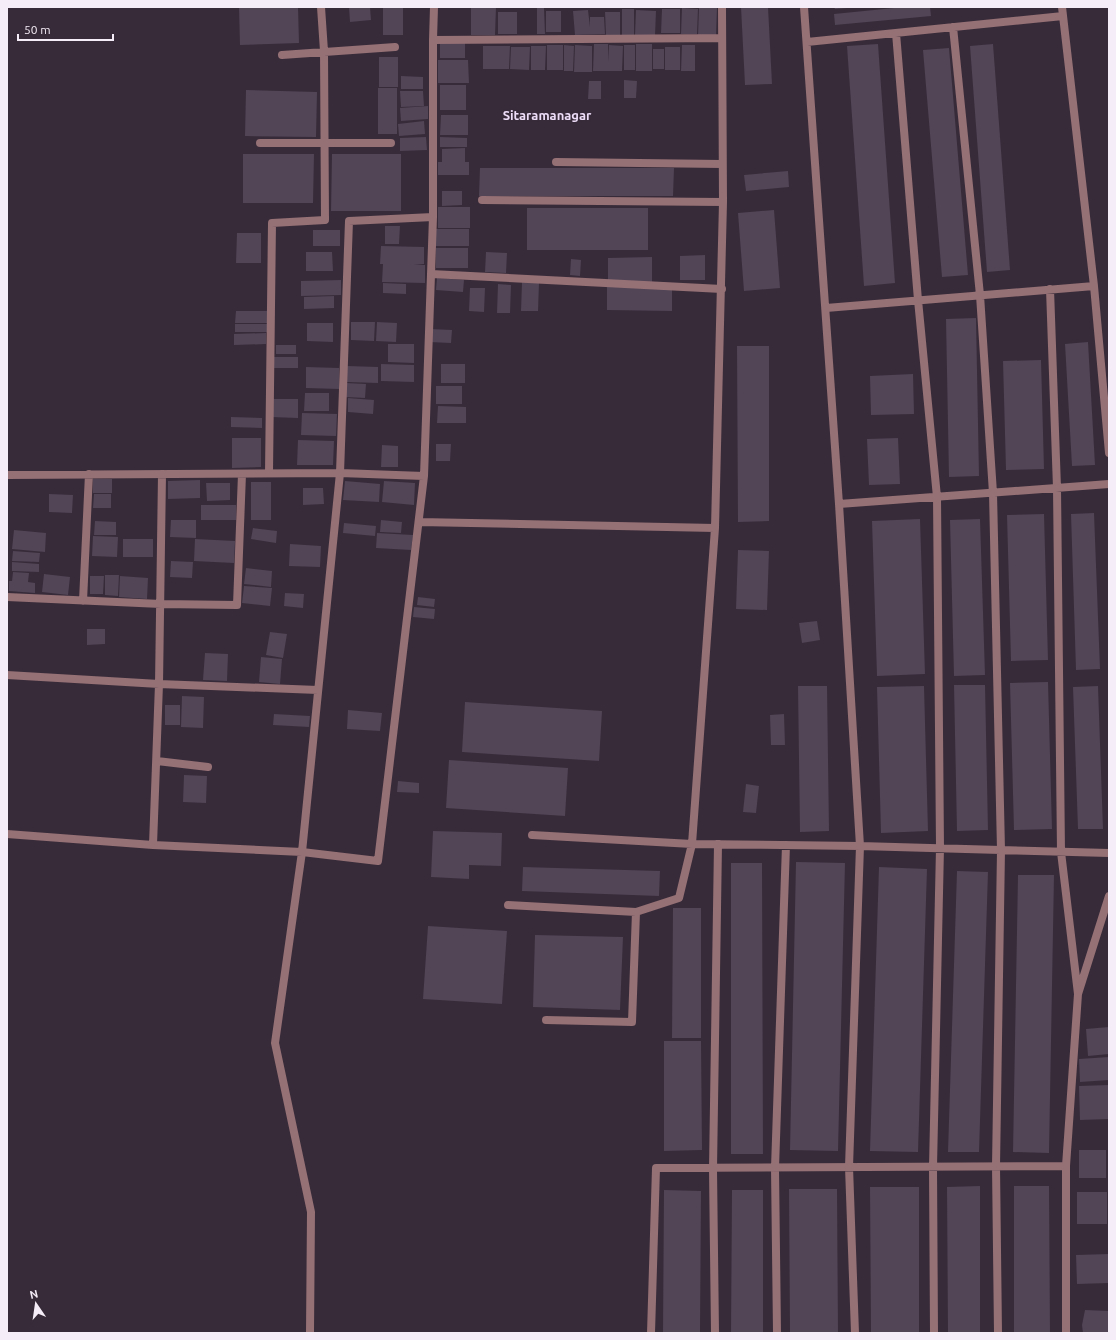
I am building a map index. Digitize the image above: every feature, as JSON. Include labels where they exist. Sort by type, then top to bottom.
[{"type":"street","points":[[269,473],[272,223],[325,220],[324,51],[321,7]]},
{"type":"street","points":[[7,834],[153,845],[302,852],[378,860],[424,476],[433,218],[434,7]]},
{"type":"street","points":[[508,905],[636,912],[679,898],[692,844],[715,528],[722,289],[722,7]]},
{"type":"street","points":[[804,7],[840,504],[860,846],[849,1167],[855,1333]]},
{"type":"street","points":[[1062,7],[1094,286],[1109,453]]},
{"type":"street","points":[[807,42],[1063,16]]},
{"type":"street","points":[[953,27],[980,295],[993,493],[1001,850],[996,1166],[998,1333]]},
{"type":"street","points":[[896,33],[918,300],[937,497],[940,848],[933,1167],[934,1333]]},
{"type":"street","points":[[433,40],[722,38]]},
{"type":"street","points":[[282,55],[395,47]]},
{"type":"street","points":[[260,143],[391,143]]},
{"type":"street","points":[[556,162],[722,164]]},
{"type":"street","points":[[482,200],[723,202]]},
{"type":"street","points":[[310,1333],[311,1212],[275,1043],[302,852],[340,473],[349,221],[433,218]]},
{"type":"street","points":[[431,274],[722,289]]},
{"type":"street","points":[[826,308],[1094,286]]},
{"type":"street","points":[[1050,289],[1057,488],[1061,852],[1078,994],[1066,1166],[1066,1333]]},
{"type":"street","points":[[7,475],[340,473],[424,476]]},
{"type":"street","points":[[83,600],[89,474]]},
{"type":"street","points":[[153,845],[157,762],[161,604],[162,474]]},
{"type":"street","points":[[7,597],[237,606],[242,474]]},
{"type":"street","points":[[840,504],[1109,484]]},
{"type":"street","points":[[419,522],[715,528]]},
{"type":"street","points":[[7,675],[159,684],[318,690]]},
{"type":"street","points":[[157,762],[208,767]]},
{"type":"street","points":[[532,835],[692,844],[860,846],[1109,853]]},
{"type":"street","points":[[715,1333],[713,1169],[718,844]]},
{"type":"street","points":[[777,1333],[775,1168],[786,845]]},
{"type":"street","points":[[1078,994],[1109,896]]},
{"type":"street","points":[[546,1020],[632,1022],[636,912]]},
{"type":"street","points":[[651,1333],[656,1168],[713,1169],[1066,1166]]},
{"type":"building","points":[[239,7],[298,7],[299,43],[240,45]]},
{"type":"building","points":[[349,7],[370,7],[371,20],[350,22]]},
{"type":"building","points":[[383,7],[403,7],[403,35],[383,35]]},
{"type":"building","points":[[471,7],[496,7],[495,35],[471,35]]},
{"type":"building","points":[[741,7],[768,7],[772,84],[745,85]]},
{"type":"building","points":[[834,7],[847,7],[847,8],[835,9]]},
{"type":"building","points":[[904,7],[930,7],[931,16],[835,25],[834,14]]},
{"type":"building","points":[[537,8],[544,8],[545,34],[537,34]]},
{"type":"building","points":[[682,8],[698,9],[697,34],[681,34]]},
{"type":"building","points":[[699,8],[717,8],[716,36],[698,36]]},
{"type":"building","points":[[622,9],[634,9],[634,35],[622,35]]},
{"type":"building","points":[[662,9],[680,9],[680,33],[661,33]]},
{"type":"building","points":[[588,10],[590,27],[590,17],[604,17],[605,34],[575,35],[573,11]]},
{"type":"building","points":[[636,10],[656,11],[655,36],[635,35]]},
{"type":"building","points":[[546,11],[561,11],[561,32],[546,32]]},
{"type":"building","points":[[498,12],[517,12],[517,34],[498,34]]},
{"type":"building","points":[[605,12],[620,12],[620,35],[606,35]]},
{"type":"building","points":[[440,43],[465,43],[465,58],[440,58]]},
{"type":"building","points":[[594,44],[608,44],[608,62],[609,45],[623,46],[622,71],[593,71]]},
{"type":"building","points":[[636,44],[652,44],[652,71],[636,71]]},
{"type":"building","points":[[878,44],[895,283],[864,286],[847,46]]},
{"type":"building","points":[[993,44],[1010,270],[987,272],[970,46]]},
{"type":"building","points":[[547,45],[563,45],[563,70],[547,70]]},
{"type":"building","points":[[564,45],[574,46],[573,71],[564,71]]},
{"type":"building","points":[[575,45],[592,46],[592,72],[574,72]]},
{"type":"building","points":[[624,45],[635,45],[635,70],[624,70]]},
{"type":"building","points":[[682,45],[695,45],[695,71],[681,71]]},
{"type":"building","points":[[483,46],[510,46],[509,69],[483,69]]},
{"type":"building","points":[[531,46],[546,46],[545,70],[531,70]]},
{"type":"building","points":[[511,47],[530,47],[529,70],[510,69]]},
{"type":"building","points":[[665,47],[680,47],[680,70],[665,70]]},
{"type":"building","points":[[949,48],[968,275],[942,277],[923,50]]},
{"type":"building","points":[[653,49],[664,49],[664,69],[653,69]]},
{"type":"building","points":[[379,57],[398,57],[398,87],[379,87]]},
{"type":"building","points":[[438,60],[468,60],[469,83],[438,83]]},
{"type":"building","points":[[401,76],[423,77],[423,89],[401,89]]},
{"type":"building","points":[[624,80],[637,81],[636,98],[624,98]]},
{"type":"building","points":[[589,81],[601,81],[601,99],[588,99]]},
{"type":"building","points":[[440,85],[466,85],[466,110],[440,110]]},
{"type":"building","points":[[378,88],[397,88],[397,134],[378,134]]},
{"type":"building","points":[[246,90],[317,92],[316,137],[245,136]]},
{"type":"building","points":[[400,91],[423,91],[424,106],[401,107]]},
{"type":"building","points":[[428,106],[428,119],[401,121],[400,108]]},
{"type":"building","points":[[441,115],[468,115],[468,135],[440,135]]},
{"type":"building","points":[[424,121],[425,134],[399,136],[398,124]]},
{"type":"building","points":[[426,137],[427,150],[400,151],[400,138]]},
{"type":"building","points":[[440,137],[467,138],[467,147],[440,147]]},
{"type":"building","points":[[465,148],[465,162],[469,162],[469,175],[438,175],[438,162],[442,162],[442,149]]},
{"type":"building","points":[[243,154],[314,154],[313,203],[243,203]]},
{"type":"building","points":[[332,154],[401,154],[401,211],[331,211]]},
{"type":"building","points":[[480,168],[674,168],[673,196],[479,196]]},
{"type":"building","points":[[788,171],[789,187],[746,191],[744,175]]},
{"type":"building","points":[[442,191],[462,191],[462,205],[442,206]]},
{"type":"building","points":[[438,207],[470,207],[470,228],[438,228]]},
{"type":"building","points":[[527,208],[648,208],[648,250],[527,250]]},
{"type":"building","points":[[774,210],[780,288],[744,291],[738,213]]},
{"type":"building","points":[[385,226],[400,226],[399,244],[385,244]]},
{"type":"building","points":[[436,229],[469,229],[469,246],[436,246]]},
{"type":"building","points":[[313,230],[340,230],[340,246],[313,246]]},
{"type":"building","points":[[237,233],[261,233],[261,263],[236,263]]},
{"type":"building","points":[[381,246],[424,247],[424,264],[414,265],[425,265],[425,283],[382,282],[383,264],[380,264]]},
{"type":"building","points":[[436,248],[468,248],[468,268],[436,268]]},
{"type":"building","points":[[306,252],[332,252],[333,271],[306,271]]},
{"type":"building","points":[[486,252],[507,253],[506,273],[485,272]]},
{"type":"building","points":[[705,255],[705,280],[680,280],[680,256]]},
{"type":"building","points":[[652,257],[652,282],[608,282],[608,258]]},
{"type":"building","points":[[571,259],[581,260],[580,276],[570,275]]},
{"type":"building","points":[[437,278],[464,280],[463,292],[436,290]]},
{"type":"building","points":[[341,280],[341,295],[301,296],[301,281]]},
{"type":"building","points":[[522,282],[539,283],[538,311],[521,311]]},
{"type":"building","points":[[383,283],[406,284],[406,294],[383,293]]},
{"type":"building","points":[[498,284],[511,285],[510,313],[497,313]]},
{"type":"building","points":[[607,287],[672,287],[672,311],[607,310]]},
{"type":"building","points":[[470,288],[485,288],[484,312],[469,311]]},
{"type":"building","points":[[334,296],[334,308],[304,309],[304,297]]},
{"type":"building","points":[[236,311],[268,311],[268,323],[235,323]]},
{"type":"building","points":[[976,318],[979,476],[949,477],[946,319]]},
{"type":"building","points":[[351,322],[375,322],[374,341],[351,340]]},
{"type":"building","points":[[377,322],[397,323],[396,342],[376,341]]},
{"type":"building","points":[[307,323],[333,323],[333,342],[307,341]]},
{"type":"building","points":[[235,324],[268,324],[268,332],[235,332]]},
{"type":"building","points":[[430,329],[452,330],[451,343],[429,342]]},
{"type":"building","points":[[266,333],[266,344],[234,345],[234,334]]},
{"type":"building","points":[[1088,342],[1095,465],[1072,466],[1065,344]]},
{"type":"building","points":[[388,344],[414,344],[414,363],[388,362]]},
{"type":"building","points":[[276,345],[296,345],[296,354],[276,354]]},
{"type":"building","points":[[737,346],[769,346],[769,521],[738,522]]},
{"type":"building","points":[[274,357],[298,357],[298,368],[274,368]]},
{"type":"building","points":[[1041,360],[1044,469],[1006,470],[1003,361]]},
{"type":"building","points":[[381,364],[414,365],[414,382],[381,381]]},
{"type":"building","points":[[441,364],[465,364],[465,383],[441,383]]},
{"type":"building","points":[[347,366],[378,367],[378,383],[346,382]]},
{"type":"building","points":[[306,367],[339,368],[339,389],[306,388]]},
{"type":"building","points":[[913,374],[914,414],[871,415],[870,376]]},
{"type":"building","points":[[346,383],[366,384],[365,398],[345,397]]},
{"type":"building","points":[[436,386],[462,386],[462,404],[436,404]]},
{"type":"building","points":[[305,393],[329,393],[329,411],[304,411]]},
{"type":"building","points":[[348,398],[374,400],[373,414],[348,412]]},
{"type":"building","points":[[271,399],[298,399],[298,418],[271,417]]},
{"type":"building","points":[[438,406],[466,407],[466,423],[437,423]]},
{"type":"building","points":[[302,413],[337,414],[336,436],[301,435]]},
{"type":"building","points":[[231,417],[262,418],[262,428],[231,427]]},
{"type":"building","points":[[232,438],[261,438],[261,467],[232,468]]},
{"type":"building","points":[[898,438],[900,484],[869,485],[867,439]]},
{"type":"building","points":[[298,440],[334,441],[333,465],[297,465]]},
{"type":"building","points":[[436,444],[451,444],[450,461],[436,461]]},
{"type":"building","points":[[382,445],[398,446],[398,467],[381,467]]},
{"type":"building","points":[[93,479],[112,479],[112,493],[93,493]]},
{"type":"building","points":[[200,480],[200,498],[168,499],[168,481]]},
{"type":"building","points":[[345,481],[380,484],[379,502],[343,500]]},
{"type":"building","points":[[384,481],[415,483],[414,505],[382,502]]},
{"type":"building","points":[[251,482],[271,482],[271,520],[251,520]]},
{"type":"building","points":[[206,483],[230,483],[230,500],[207,501]]},
{"type":"building","points":[[303,488],[323,488],[324,504],[303,505]]},
{"type":"building","points":[[49,494],[73,495],[72,513],[49,512]]},
{"type":"building","points":[[94,494],[111,494],[111,508],[93,508]]},
{"type":"building","points":[[201,505],[236,505],[236,520],[201,520]]},
{"type":"building","points":[[1094,513],[1100,669],[1076,670],[1071,514]]},
{"type":"building","points":[[1044,514],[1048,660],[1011,661],[1007,515]]},
{"type":"building","points":[[920,519],[925,674],[877,676],[872,521]]},
{"type":"building","points":[[980,519],[985,675],[954,676],[950,520]]},
{"type":"building","points":[[171,520],[196,520],[196,538],[170,537]]},
{"type":"building","points":[[381,520],[402,522],[401,533],[380,532]]},
{"type":"building","points":[[95,521],[116,522],[116,535],[94,535]]},
{"type":"building","points":[[344,523],[376,526],[375,536],[343,533]]},
{"type":"building","points":[[253,528],[277,531],[276,543],[251,539]]},
{"type":"building","points":[[14,530],[46,533],[45,552],[12,549]]},
{"type":"building","points":[[377,533],[413,535],[411,550],[376,548]]},
{"type":"building","points":[[93,536],[118,537],[117,557],[92,556]]},
{"type":"building","points":[[123,539],[153,539],[153,557],[123,557]]},
{"type":"building","points":[[195,539],[235,541],[234,563],[194,561]]},
{"type":"building","points":[[290,544],[321,546],[320,567],[289,566]]},
{"type":"building","points":[[738,550],[769,551],[767,610],[736,609]]},
{"type":"building","points":[[13,551],[40,553],[39,562],[12,561]]},
{"type":"building","points":[[171,561],[193,562],[192,578],[170,577]]},
{"type":"building","points":[[12,562],[39,564],[39,572],[12,571]]},
{"type":"building","points":[[246,568],[272,571],[271,587],[244,584]]},
{"type":"building","points":[[13,572],[29,573],[28,582],[35,583],[35,593],[9,591],[9,581],[12,581]]},
{"type":"building","points":[[44,574],[70,577],[68,595],[42,592]]},
{"type":"building","points":[[105,575],[119,575],[118,596],[105,595]]},
{"type":"building","points":[[90,576],[104,576],[103,594],[90,594]]},
{"type":"building","points":[[120,576],[148,578],[147,599],[119,597]]},
{"type":"building","points":[[244,586],[272,588],[270,606],[242,603]]},
{"type":"building","points":[[285,593],[304,594],[303,608],[284,606]]},
{"type":"building","points":[[418,597],[435,599],[434,607],[417,605]]},
{"type":"building","points":[[414,607],[435,609],[434,619],[413,617]]},
{"type":"building","points":[[817,621],[820,640],[802,643],[799,623]]},
{"type":"building","points":[[87,629],[105,629],[105,644],[87,645]]},
{"type":"building","points":[[270,632],[287,634],[283,658],[266,655]]},
{"type":"building","points":[[205,653],[228,654],[227,681],[203,680]]},
{"type":"building","points":[[261,657],[282,659],[280,684],[259,682]]},
{"type":"building","points":[[1048,682],[1052,829],[1014,830],[1010,683]]},
{"type":"building","points":[[954,685],[985,685],[988,830],[957,831]]},
{"type":"building","points":[[798,686],[827,686],[829,831],[800,832]]},
{"type":"building","points":[[924,686],[928,831],[881,833],[877,687]]},
{"type":"building","points":[[1098,686],[1103,829],[1078,829],[1073,687]]},
{"type":"building","points":[[182,696],[204,697],[203,728],[181,727]]},
{"type":"building","points":[[465,702],[602,711],[599,761],[462,752]]},
{"type":"building","points":[[165,705],[180,705],[180,725],[165,725]]},
{"type":"building","points":[[348,710],[382,713],[380,731],[347,729]]},
{"type":"building","points":[[274,714],[310,716],[309,727],[273,725]]},
{"type":"building","points":[[784,714],[785,745],[771,745],[770,715]]},
{"type":"building","points":[[449,760],[568,768],[565,816],[446,808]]},
{"type":"building","points":[[184,775],[207,776],[206,803],[183,802]]},
{"type":"building","points":[[398,781],[419,783],[419,793],[397,792]]},
{"type":"building","points":[[746,784],[759,786],[756,813],[743,812]]},
{"type":"building","points":[[433,831],[502,833],[501,866],[469,865],[469,879],[431,877]]},
{"type":"building","points":[[796,862],[845,863],[838,1151],[790,1150]]},
{"type":"building","points":[[731,863],[762,863],[763,1154],[731,1154]]},
{"type":"building","points":[[523,867],[660,871],[659,896],[522,891]]},
{"type":"building","points":[[879,867],[927,869],[918,1152],[870,1151]]},
{"type":"building","points":[[957,871],[988,872],[979,1152],[948,1152]]},
{"type":"building","points":[[1018,875],[1054,875],[1049,1153],[1013,1152]]},
{"type":"building","points":[[673,908],[701,908],[701,1038],[672,1038]]},
{"type":"building","points":[[428,926],[507,931],[502,1004],[423,999]]},
{"type":"building","points":[[535,935],[623,937],[620,1010],[533,1007]]},
{"type":"building","points":[[1109,1027],[1109,1054],[1088,1056],[1086,1029]]},
{"type":"building","points":[[664,1041],[701,1041],[702,1150],[664,1151]]},
{"type":"building","points":[[1109,1057],[1109,1080],[1080,1082],[1079,1059]]},
{"type":"building","points":[[1109,1085],[1109,1119],[1080,1120],[1079,1086]]},
{"type":"building","points":[[1079,1150],[1106,1150],[1106,1178],[1079,1178]]},
{"type":"building","points":[[980,1186],[980,1333],[948,1333],[947,1187]]},
{"type":"building","points":[[1014,1186],[1049,1186],[1050,1333],[1014,1333]]},
{"type":"building","points":[[870,1187],[919,1187],[919,1333],[871,1333]]},
{"type":"building","points":[[789,1189],[837,1189],[838,1333],[790,1333]]},
{"type":"building","points":[[664,1190],[701,1191],[700,1333],[663,1333]]},
{"type":"building","points":[[732,1190],[763,1190],[763,1333],[731,1333]]},
{"type":"building","points":[[1077,1192],[1107,1192],[1107,1224],[1077,1224]]},
{"type":"building","points":[[1109,1254],[1109,1283],[1077,1284],[1076,1255]]},
{"type":"building","points":[[1085,1310],[1109,1311],[1109,1333],[1083,1333],[1082,1325]]},
{"type":"district","name":"Sitaramanagar","points":[[547,115]]}]
